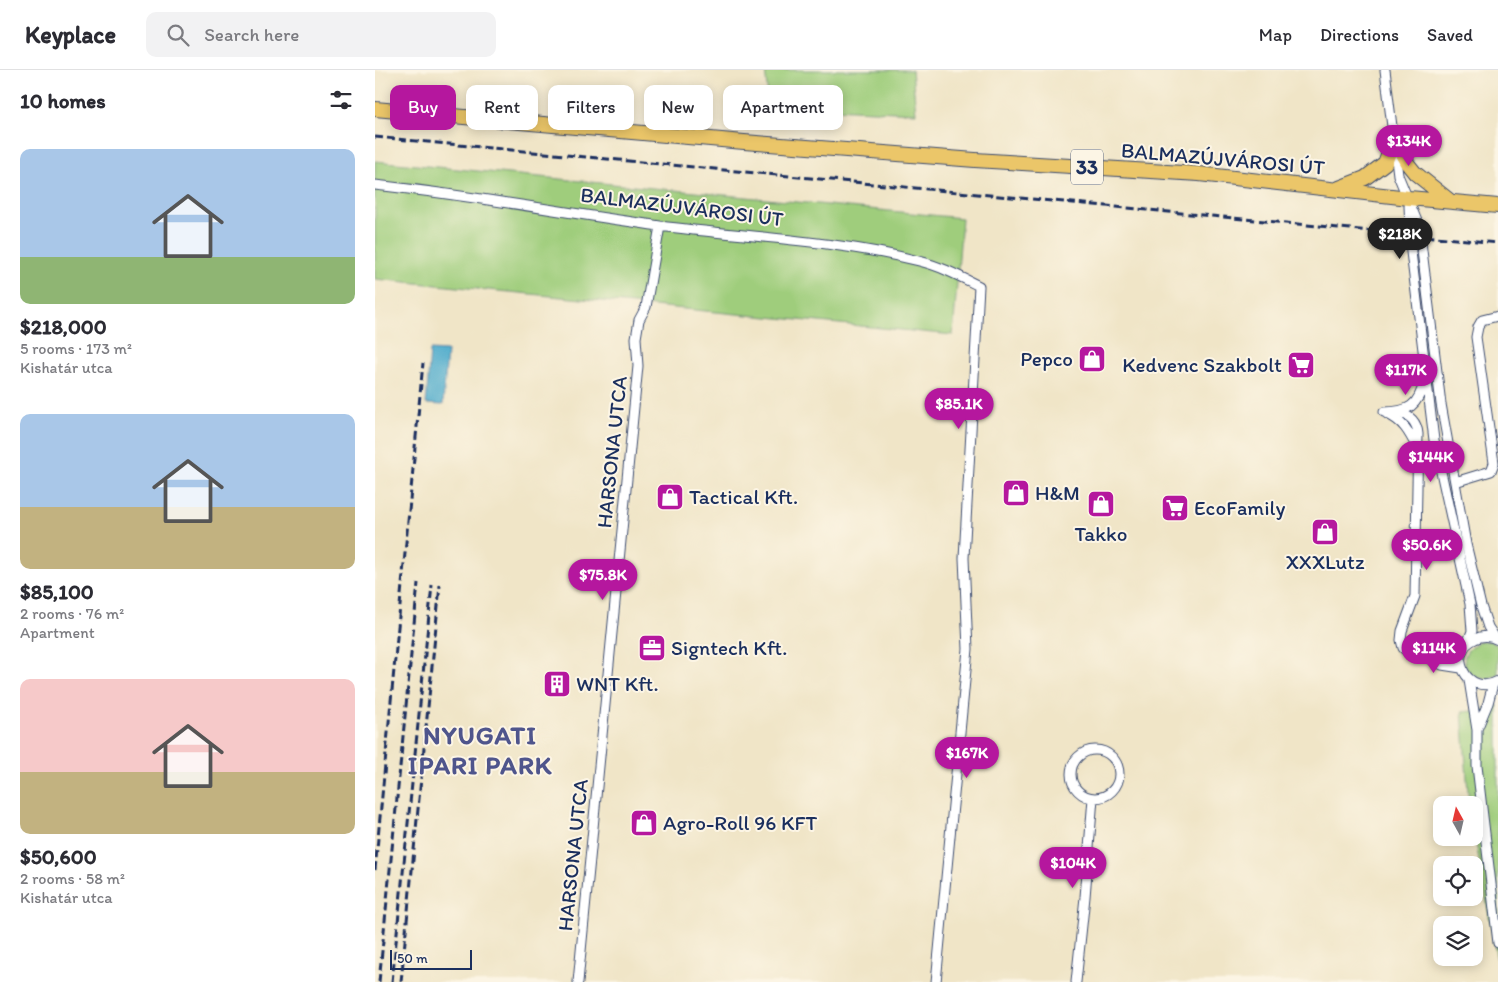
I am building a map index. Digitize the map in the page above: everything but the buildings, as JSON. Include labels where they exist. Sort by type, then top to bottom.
[{"type":"main road","name":"BALMAZÚJVÁROSI ÚT","points":[[375,109],[744,142],[975,160],[1179,172],[1333,190],[1498,206]]},
{"type":"main road","points":[[1333,190],[1365,178],[1377,170],[1385,163],[1394,139]]},
{"type":"main road","points":[[1394,139],[1407,163],[1415,173],[1450,202]]},
{"type":"street","points":[[1385,70],[1398,175],[1409,198],[1421,236],[1441,404],[1455,482],[1481,606],[1488,627],[1497,640]]},
{"type":"street","name":"BALMAZÚJVÁROSI ÚT","points":[[375,185],[660,226],[871,252],[919,261],[944,269],[979,286],[964,558],[968,649],[936,982]]},
{"type":"street","points":[[1409,198],[1411,252],[1434,440],[1467,584],[1472,623],[1471,631],[1461,657],[1461,668],[1469,680],[1477,730],[1477,766],[1498,943]]},
{"type":"street","name":"HARSONA UTCA","points":[[578,982],[638,366],[636,338],[639,320],[646,306],[660,226]]},
{"type":"street","points":[[1455,482],[1491,471],[1494,463],[1476,337],[1482,320],[1498,316]]},
{"type":"street","points":[[1398,412],[1408,408],[1417,401],[1425,377]]},
{"type":"street","points":[[1417,448],[1407,428],[1395,417],[1384,412],[1398,412],[1409,416],[1416,424],[1418,434],[1415,596],[1403,631],[1401,640],[1403,648],[1409,653],[1443,651],[1465,646],[1480,637],[1497,640]]},
{"type":"street","points":[[1417,652],[1442,665],[1461,668]]},
{"type":"street","points":[[1469,680],[1481,685],[1496,682]]},
{"type":"street","points":[[1477,730],[1496,682]]},
{"type":"street","points":[[1089,750],[1097,750],[1105,752],[1116,762],[1119,777],[1113,790],[1100,797],[1093,798],[1079,792],[1071,780],[1071,773],[1076,759],[1081,754],[1089,750]]},
{"type":"street","points":[[1076,982],[1093,798]]},
{"type":"green space","points":[[765,70],[912,70],[916,113],[843,110],[843,85],[767,85]]},
{"type":"green space","points":[[375,161],[962,218],[953,335],[375,279]]},
{"type":"green space","points":[[1479,641],[1490,641],[1498,646],[1498,674],[1491,678],[1477,677],[1467,668],[1465,662],[1465,656],[1469,649]]},
{"type":"green space","points":[[1498,705],[1498,966],[1483,882],[1483,856],[1478,856],[1477,846],[1483,846],[1483,796],[1468,796],[1462,712],[1493,709]]},
{"type":"water","points":[[430,350],[447,351],[443,405],[426,404]]},
{"type":"railway","points":[[375,137],[1498,243]]},
{"type":"railway","points":[[375,870],[423,363]]},
{"type":"railway","points":[[379,982],[418,583]]},
{"type":"railway","points":[[392,982],[432,585]]},
{"type":"railway","points":[[401,982],[440,585]]},
{"type":"place","name":"Pepco","points":[[1092,359]]},
{"type":"place","name":"Kedvenc Szakbolt","points":[[1301,365]]},
{"type":"place","name":"H&M","points":[[1016,493]]},
{"type":"place","name":"Tactical Kft.","points":[[670,497]]},
{"type":"place","name":"Takko","points":[[1101,504]]},
{"type":"place","name":"EcoFamily","points":[[1175,508]]},
{"type":"place","name":"XXXLutz","points":[[1325,532]]},
{"type":"place","name":"Signtech Kft.","points":[[652,648]]},
{"type":"place","name":"WNT Kft.","points":[[557,684]]},
{"type":"place","name":"Agro-Roll 96 KFT","points":[[644,823]]},
{"type":"district","name":"NYUGATI IPARI PARK","points":[[480,750]]}]
